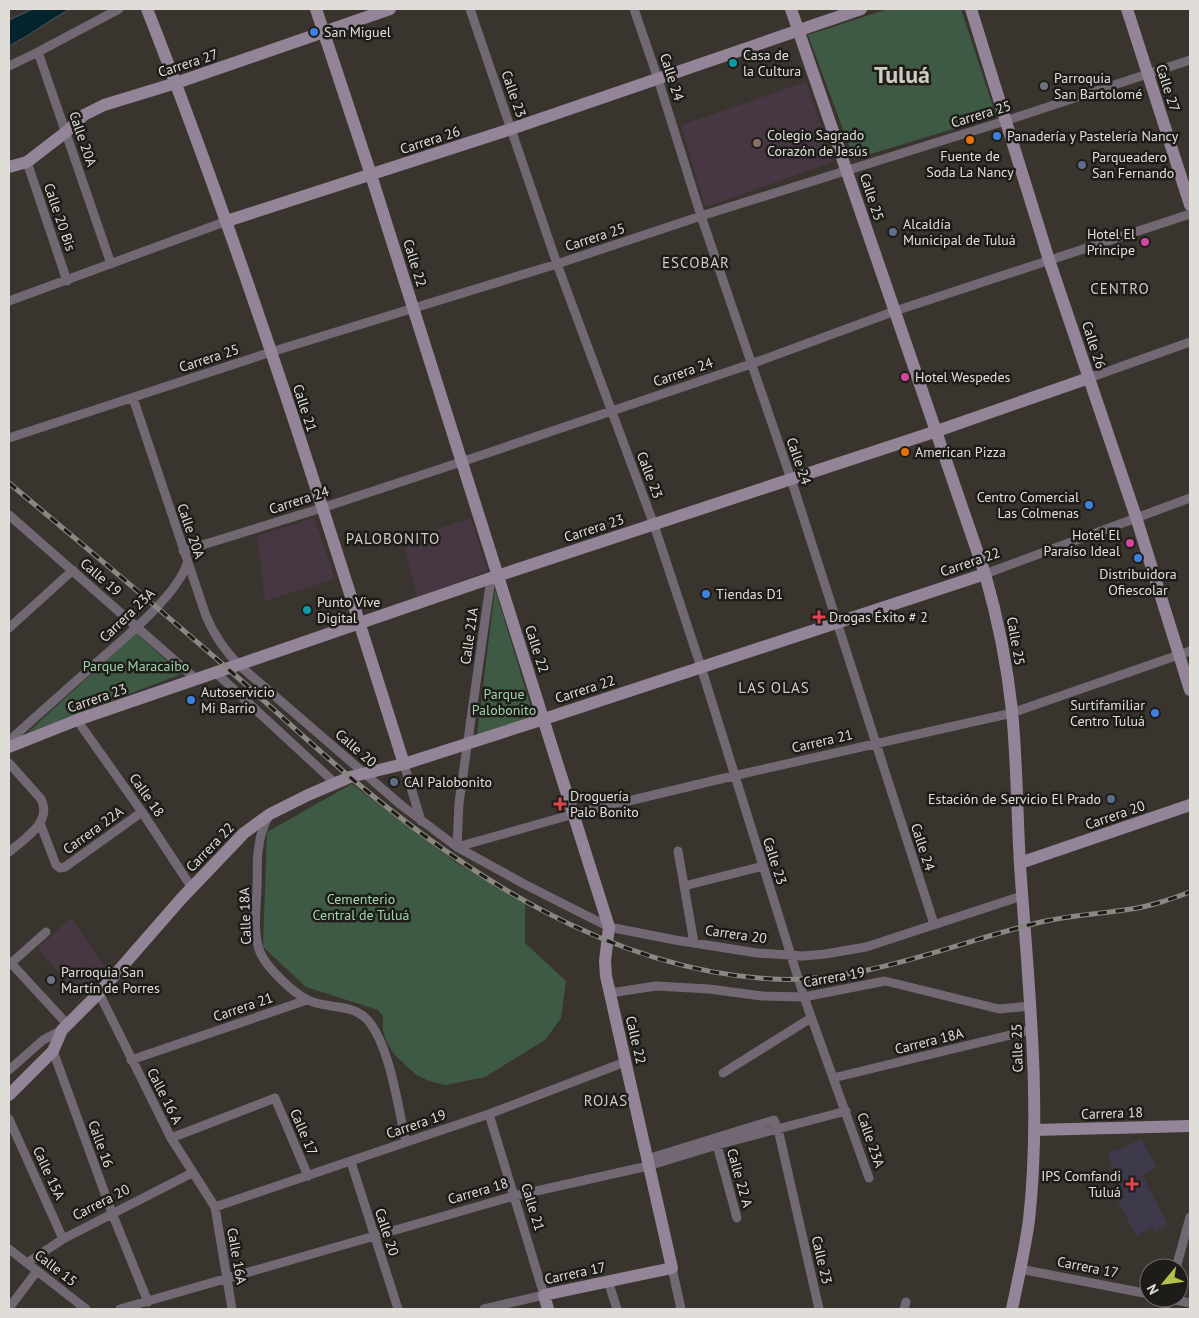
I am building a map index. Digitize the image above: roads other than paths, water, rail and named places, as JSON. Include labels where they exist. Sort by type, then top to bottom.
[{"type":"street","points":[[9,66],[119,9]]},
{"type":"street","name":"Calle 21","points":[[147,9],[227,221],[360,624],[421,821]]},
{"type":"street","name":"Calle 22","points":[[316,9],[413,308],[461,462],[494,577],[544,719],[609,927],[605,961],[610,993],[681,1309]]},
{"type":"street","name":"Carrera 27","points":[[9,167],[27,162],[66,132],[84,115],[104,105],[176,83],[390,9]]},
{"type":"street","name":"Calle 23","points":[[470,9],[557,264],[654,525],[701,667],[733,776],[804,997]]},
{"type":"street","name":"Calle 24","points":[[634,9],[701,216],[838,622],[934,924]]},
{"type":"street","name":"Calle 25","points":[[791,9],[848,169],[986,574],[1000,630],[1012,712],[1030,1006],[1034,1130],[1029,1220],[1012,1309]]},
{"type":"street","name":"Carrera 26","points":[[9,301],[227,221],[511,129],[858,9]]},
{"type":"street","name":"Calle 26","points":[[971,9],[1005,121],[1089,378],[1185,653],[1190,690]]},
{"type":"street","name":"Calle 27","points":[[1127,9],[1190,205]]},
{"type":"street","name":"Calle 20A","points":[[38,52],[111,264]]},
{"type":"street","name":"Carrera 25","points":[[9,438],[271,352],[557,264],[701,216],[1005,121],[1190,60]]},
{"type":"street","name":"Calle 20 Bis","points":[[27,162],[67,280]]},
{"type":"street","name":"Carrera 24","points":[[183,551],[461,462],[751,364],[895,311],[1190,214]]},
{"type":"street","name":"Carrera 23","points":[[9,747],[77,720],[494,577],[937,431],[1190,342]]},
{"type":"street","name":"Calle 20A","points":[[132,398],[187,563],[212,631],[239,665]]},
{"type":"street","name":"Carrera 22","points":[[9,1095],[53,1051],[65,1027],[192,888],[244,833],[270,814],[335,783],[364,773],[404,764],[986,574],[1190,498]]},
{"type":"street","name":"Calle 19","points":[[9,514],[197,680]]},
{"type":"street","name":"Carrera 23A","points":[[9,741],[137,626],[169,594],[185,572],[187,563]]},
{"type":"street","points":[[9,628],[73,570]]},
{"type":"street","name":"Calle 21A","points":[[457,847],[459,803],[494,577]]},
{"type":"street","name":"Carrera 21","points":[[457,847],[574,814],[1012,712],[1185,653]]},
{"type":"street","name":"Calle 20","points":[[239,665],[421,821],[457,847]]},
{"type":"street","points":[[216,673],[335,783]]},
{"type":"street","name":"Calle 18","points":[[77,720],[142,812],[192,888]]},
{"type":"street","points":[[9,763],[41,799],[45,812],[40,823],[9,852]]},
{"type":"street","name":"Carrera 20","points":[[1020,863],[1190,805]]},
{"type":"street","name":"Carrera 22A","points":[[40,823],[56,864],[60,868],[66,867],[142,812]]},
{"type":"street","name":"Calle 18A","points":[[270,814],[262,830],[258,848],[256,935],[261,954],[266,963],[307,1000]]},
{"type":"street","name":"Carrera 20","points":[[457,847],[609,927],[694,943],[757,953],[791,956],[853,950],[1022,896]]},
{"type":"street","points":[[678,851],[694,943]]},
{"type":"street","points":[[684,886],[762,866]]},
{"type":"street","points":[[9,1070],[43,1040],[65,1027],[9,963],[46,932]]},
{"type":"street","name":"Carrera 19","points":[[610,993],[656,986],[709,989],[762,996],[804,997],[885,981],[999,1009],[1030,1006]]},
{"type":"street","name":"Calle 16 A","points":[[98,993],[171,1138],[215,1207]]},
{"type":"street","points":[[804,997],[846,1111]]},
{"type":"street","name":"Carrera 21","points":[[131,1060],[307,1000],[348,1008],[364,1016],[376,1032],[389,1070],[406,1142]]},
{"type":"street","points":[[723,1073],[811,1018]]},
{"type":"street","name":"Carrera 18A","points":[[833,1078],[1031,1030]]},
{"type":"street","name":"Calle 16","points":[[53,1051],[112,1213],[148,1302]]},
{"type":"street","name":"Carrera 19","points":[[215,1207],[489,1114],[625,1062]]},
{"type":"street","name":"Calle 17","points":[[171,1138],[275,1098],[308,1176]]},
{"type":"street","name":"Carrera 18","points":[[120,1309],[514,1196],[846,1111]]},
{"type":"street","name":"Calle 23A","points":[[846,1111],[869,1178]]},
{"type":"street","name":"Calle 21","points":[[489,1114],[548,1309]]},
{"type":"street","name":"Calle 15A","points":[[9,1119],[63,1239]]},
{"type":"street","points":[[649,1161],[774,1120],[778,1129]]},
{"type":"street","name":"Carrera 18","points":[[1034,1130],[1190,1126]]},
{"type":"street","name":"Calle 23","points":[[778,1129],[819,1309]]},
{"type":"street","name":"Calle 22 A","points":[[716,1145],[737,1218]]},
{"type":"street","name":"Calle 20","points":[[351,1162],[398,1309]]},
{"type":"street","name":"Carrera 20","points":[[27,1263],[63,1239],[192,1173]]},
{"type":"street","name":"Calle 16A","points":[[215,1207],[232,1309]]},
{"type":"street","points":[[1179,1258],[1188,1233],[1190,1217]]},
{"type":"street","name":"Calle 15","points":[[9,1249],[86,1309]]},
{"type":"street","name":"Carrera 17","points":[[484,1309],[672,1268]]},
{"type":"street","name":"Carrera 17","points":[[1020,1269],[1139,1292]]},
{"type":"street","points":[[9,1308],[37,1271]]},
{"type":"street","points":[[608,1281],[617,1309]]},
{"type":"water","points":[[33,9],[70,9],[9,46],[9,20]]},
{"type":"railway","points":[[9,483],[200,644],[344,772],[390,810],[489,880],[542,910],[597,936],[654,957],[712,972],[772,979],[805,979],[839,975],[906,961],[1037,923],[1060,918],[1139,908],[1190,892]]},
{"type":"place","name":"San Miguel","points":[[314,32]]},
{"type":"place","name":"Casa de la Cultura","points":[[733,63]]},
{"type":"place","name":"Parroquia San Bartolomé","points":[[1044,86]]},
{"type":"place","name":"Panadería y Pastelería Nancy","points":[[997,136]]},
{"type":"place","name":"Fuente de Soda La Nancy","points":[[970,140]]},
{"type":"place","name":"Colegio Sagrado Corazón de Jesús","points":[[757,143]]},
{"type":"place","name":"Parqueadero San Fernando","points":[[1082,165]]},
{"type":"place","name":"Alcaldía Municipal de Tuluá","points":[[893,232]]},
{"type":"place","name":"Hotel El Principe","points":[[1145,242]]},
{"type":"place","name":"Hotel Wespedes","points":[[905,377]]},
{"type":"place","name":"American Pizza","points":[[905,452]]},
{"type":"place","name":"Centro Comercial Las Colmenas","points":[[1089,505]]},
{"type":"place","name":"Hotel El Paraíso Ideal","points":[[1130,543]]},
{"type":"place","name":"Distribuidora Ofiescolar","points":[[1138,558]]},
{"type":"place","name":"Tiendas D1","points":[[706,594]]},
{"type":"place","name":"Punto Vive Digital","points":[[307,610]]},
{"type":"place","name":"Drogas Éxito # 2","points":[[819,617]]},
{"type":"place","name":"Autoservicio Mi Barrio","points":[[191,700]]},
{"type":"place","name":"Surtifamiliar Centro Tuluá","points":[[1155,713]]},
{"type":"place","name":"CAI Palobonito","points":[[394,782]]},
{"type":"place","name":"Estación de Servicio El Prado","points":[[1111,799]]},
{"type":"place","name":"Droguería Palo Bonito","points":[[560,804]]},
{"type":"place","name":"Parroquia San Martín de Porres","points":[[51,980]]},
{"type":"place","name":"IPS Comfandi Tuluá","points":[[1132,1184]]},
{"type":"district","name":"Tuluá","points":[[902,75]]},
{"type":"district","name":"ESCOBAR","points":[[696,263]]},
{"type":"district","name":"CENTRO","points":[[1120,289]]},
{"type":"district","name":"PALOBONITO","points":[[393,539]]},
{"type":"district","name":"LAS OLAS","points":[[774,688]]},
{"type":"district","name":"ROJAS","points":[[606,1101]]},
{"type":"park label","name":"Parque Maracaibo","points":[[136,666]]},
{"type":"park label","name":"Parque Palobonito","points":[[504,702]]},
{"type":"park label","name":"Cementerio Central de Tuluá","points":[[361,908]]}]
